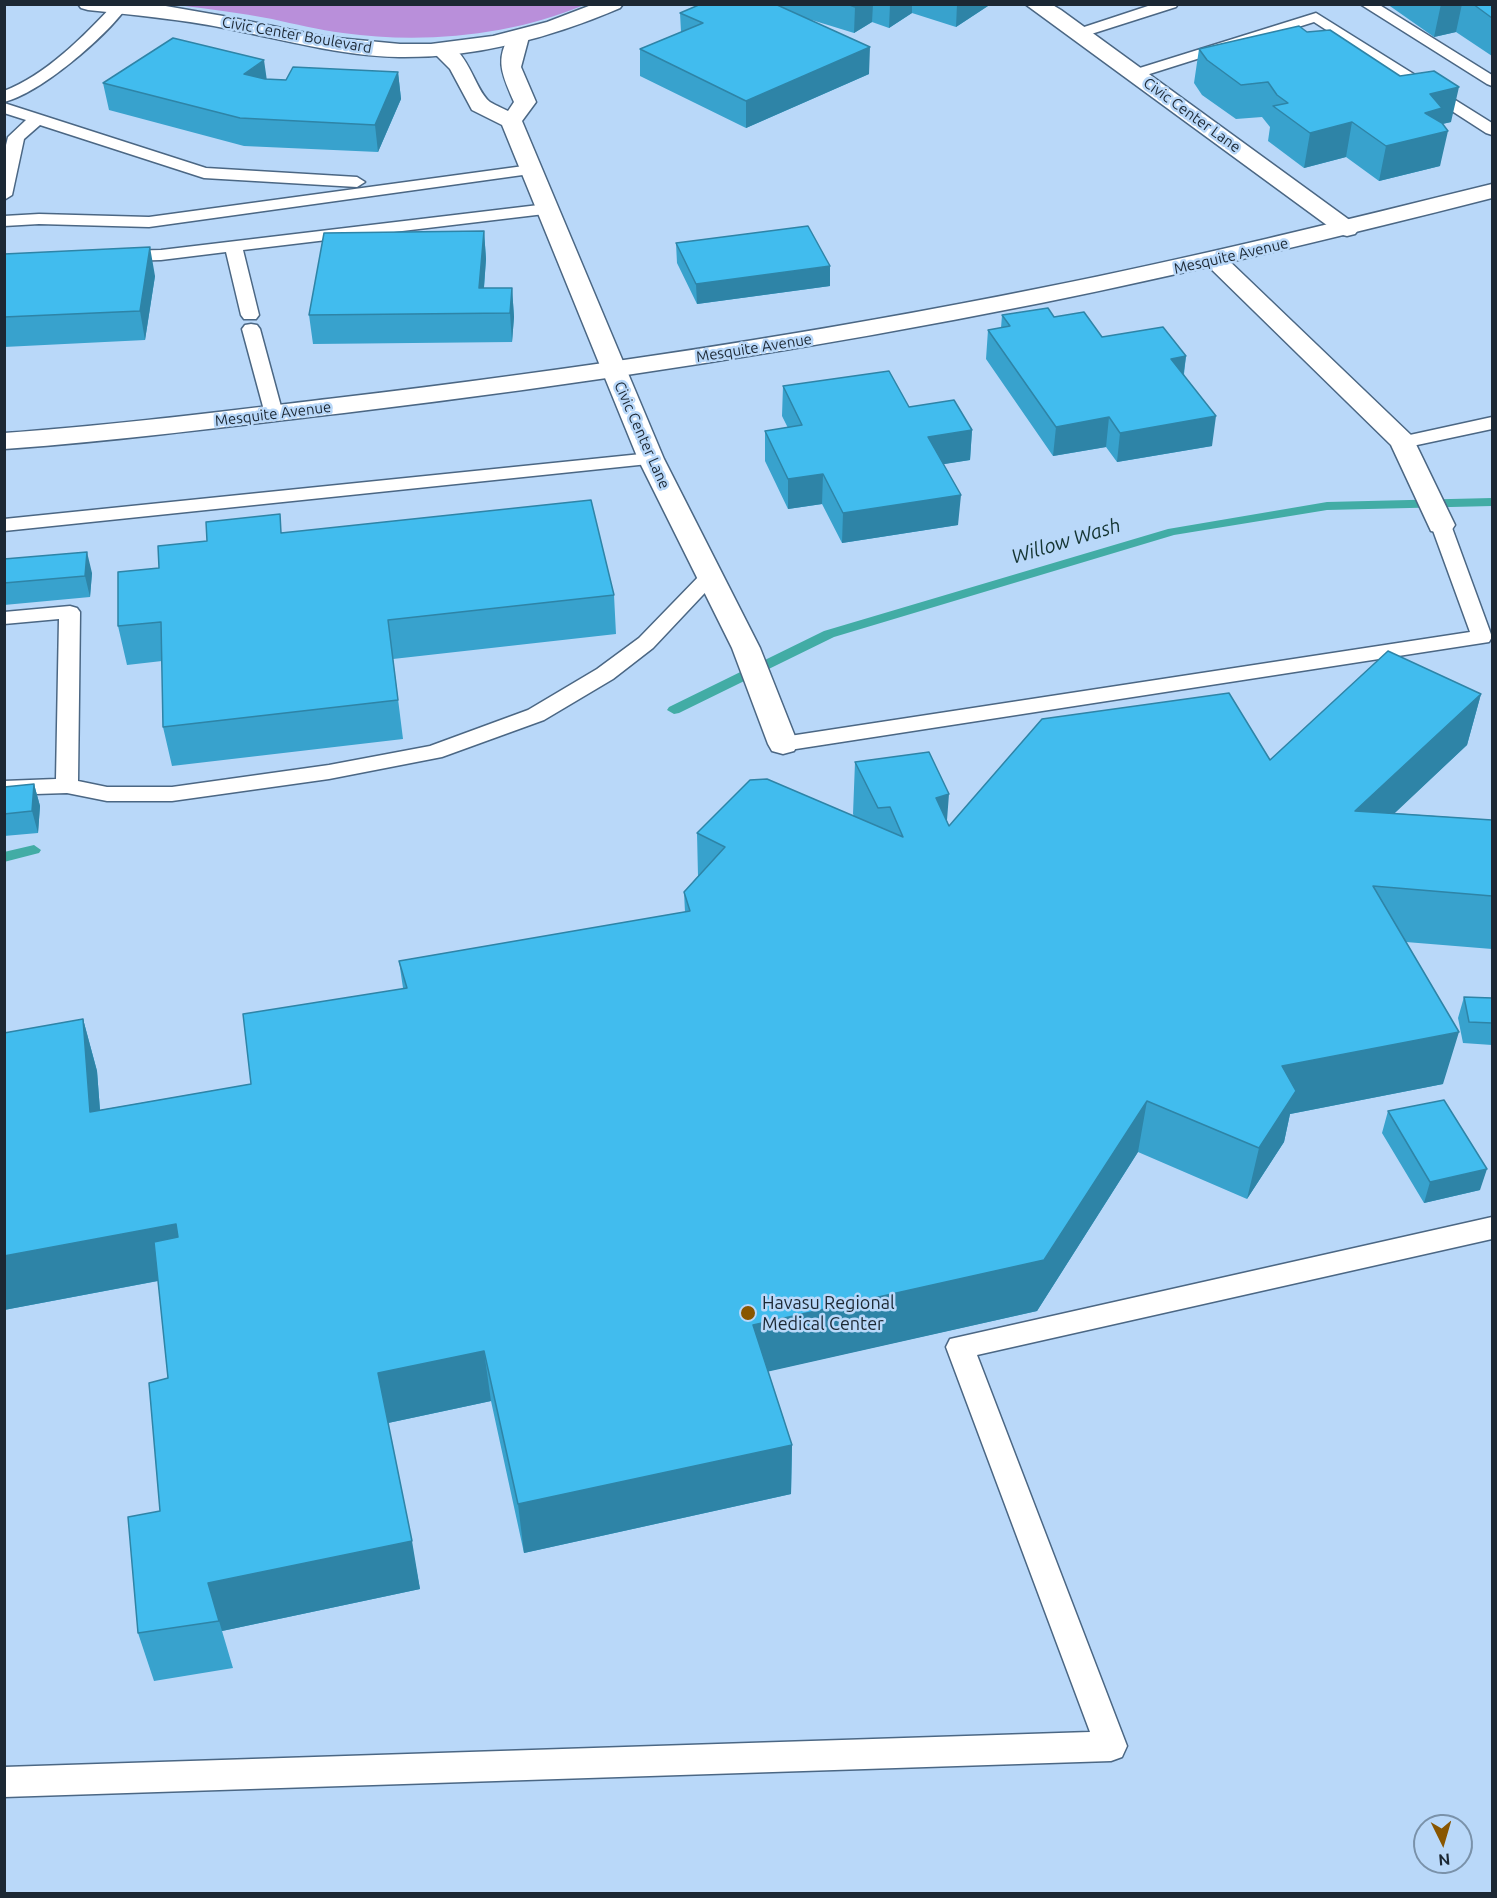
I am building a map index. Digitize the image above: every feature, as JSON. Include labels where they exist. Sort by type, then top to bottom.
[{"type":"street","name":"Civic Center Boulevard","points":[[88,4],[121,6],[202,18],[330,44],[400,50],[440,49],[519,37],[581,19],[613,4]]},
{"type":"street","name":"Civic Center Lane","points":[[1035,4],[1054,14],[1347,229]]},
{"type":"street","points":[[440,49],[459,66],[480,105],[511,121],[525,102],[510,67],[519,37]]},
{"type":"street","name":"Civic Center Lane","points":[[511,121],[651,459],[746,648],[783,744]]},
{"type":"street","name":"Mesquite Avenue","points":[[4,441],[387,402],[613,371],[906,323],[1215,260],[1347,229],[1492,191]]},
{"type":"street","points":[[1215,260],[1403,442],[1442,525]]},
{"type":"lane","points":[[1080,33],[1172,4]]},
{"type":"lane","points":[[1367,4],[1492,81]]},
{"type":"lane","points":[[4,97],[30,85],[100,29],[121,6]]},
{"type":"lane","points":[[1136,74],[1316,17],[1492,130]]},
{"type":"lane","points":[[4,108],[204,173],[410,186]]},
{"type":"lane","points":[[4,195],[16,137],[38,119]]},
{"type":"lane","points":[[4,221],[39,219],[149,222],[531,170]]},
{"type":"lane","points":[[105,256],[161,255],[547,209]]},
{"type":"lane","points":[[233,246],[274,414]]},
{"type":"lane","points":[[1403,442],[1492,423]]},
{"type":"lane","points":[[4,525],[651,459]]},
{"type":"lane","points":[[783,744],[1487,646],[1442,525]]},
{"type":"lane","points":[[4,788],[67,786],[107,794],[172,794],[329,772],[434,752],[536,715],[605,674],[646,643],[710,576]]},
{"type":"lane","points":[[4,618],[70,612],[67,786]]},
{"type":"lane","points":[[4,1782],[1111,1746],[960,1347],[1492,1228]]},
{"type":"shaded area","points":[[584,4],[556,16],[496,30],[466,35],[404,38],[334,32],[260,17],[177,5]]},
{"type":"building","points":[[701,4],[775,4],[870,47],[746,101],[640,49],[703,23],[680,13]]},
{"type":"building","points":[[1473,4],[1492,4],[1492,18]]},
{"type":"building","points":[[1299,26],[1307,32],[1330,30],[1400,76],[1434,71],[1459,87],[1430,94],[1442,108],[1425,113],[1442,123],[1448,131],[1386,146],[1352,122],[1310,133],[1273,106],[1288,103],[1277,95],[1268,82],[1241,85],[1207,60],[1199,49]]},
{"type":"building","points":[[173,38],[264,60],[244,74],[265,79],[286,80],[293,67],[398,72],[375,125],[240,118],[103,83]]},
{"type":"building","points":[[808,226],[830,266],[696,284],[676,243]]},
{"type":"building","points":[[484,231],[479,288],[512,288],[510,313],[309,315],[324,233]]},
{"type":"building","points":[[150,247],[140,311],[4,317],[4,254]]},
{"type":"building","points":[[1048,308],[1054,317],[1084,312],[1102,337],[1163,327],[1186,356],[1171,359],[1216,416],[1120,433],[1109,417],[1056,427],[988,330],[1010,326],[1002,315]]},
{"type":"building","points":[[889,371],[909,407],[954,400],[972,430],[928,437],[961,495],[843,513],[823,474],[788,479],[765,431],[802,425],[783,386]]},
{"type":"building","points":[[591,500],[614,595],[388,620],[398,700],[163,727],[161,622],[118,626],[118,572],[159,568],[158,546],[207,541],[206,522],[280,514],[281,533]]},
{"type":"building","points":[[87,552],[85,576],[4,583],[4,559]]},
{"type":"building","points":[[1388,651],[1481,694],[1355,811],[1492,820],[1492,896],[1373,886],[1459,1032],[1282,1066],[1296,1091],[1259,1148],[1147,1101],[1044,1260],[753,1325],[792,1445],[518,1504],[484,1351],[378,1373],[412,1541],[208,1583],[219,1621],[138,1633],[128,1517],[160,1511],[149,1383],[168,1378],[154,1242],[178,1237],[176,1224],[4,1256],[4,1033],[83,1019],[90,1112],[251,1084],[243,1014],[407,988],[399,961],[690,911],[684,892],[725,847],[697,833],[750,780],[767,779],[903,837],[890,807],[878,808],[855,762],[929,752],[949,794],[936,798],[949,826],[1042,719],[1229,693],[1270,760]]},
{"type":"building","points":[[34,784],[32,811],[4,814],[4,787]]},
{"type":"building","points":[[1464,997],[1492,998],[1492,1023],[1469,1022]]},
{"type":"building","points":[[1444,1100],[1487,1169],[1430,1182],[1388,1111]]},
{"type":"waterway","name":"Willow Wash","points":[[674,710],[829,634],[1172,532],[1327,506],[1492,502]]},
{"type":"waterway","name":"Willow Wash","points":[[4,857],[34,850]]},
{"type":"place","name":"Havasu Regional Medical Center","points":[[748,1313]]}]
